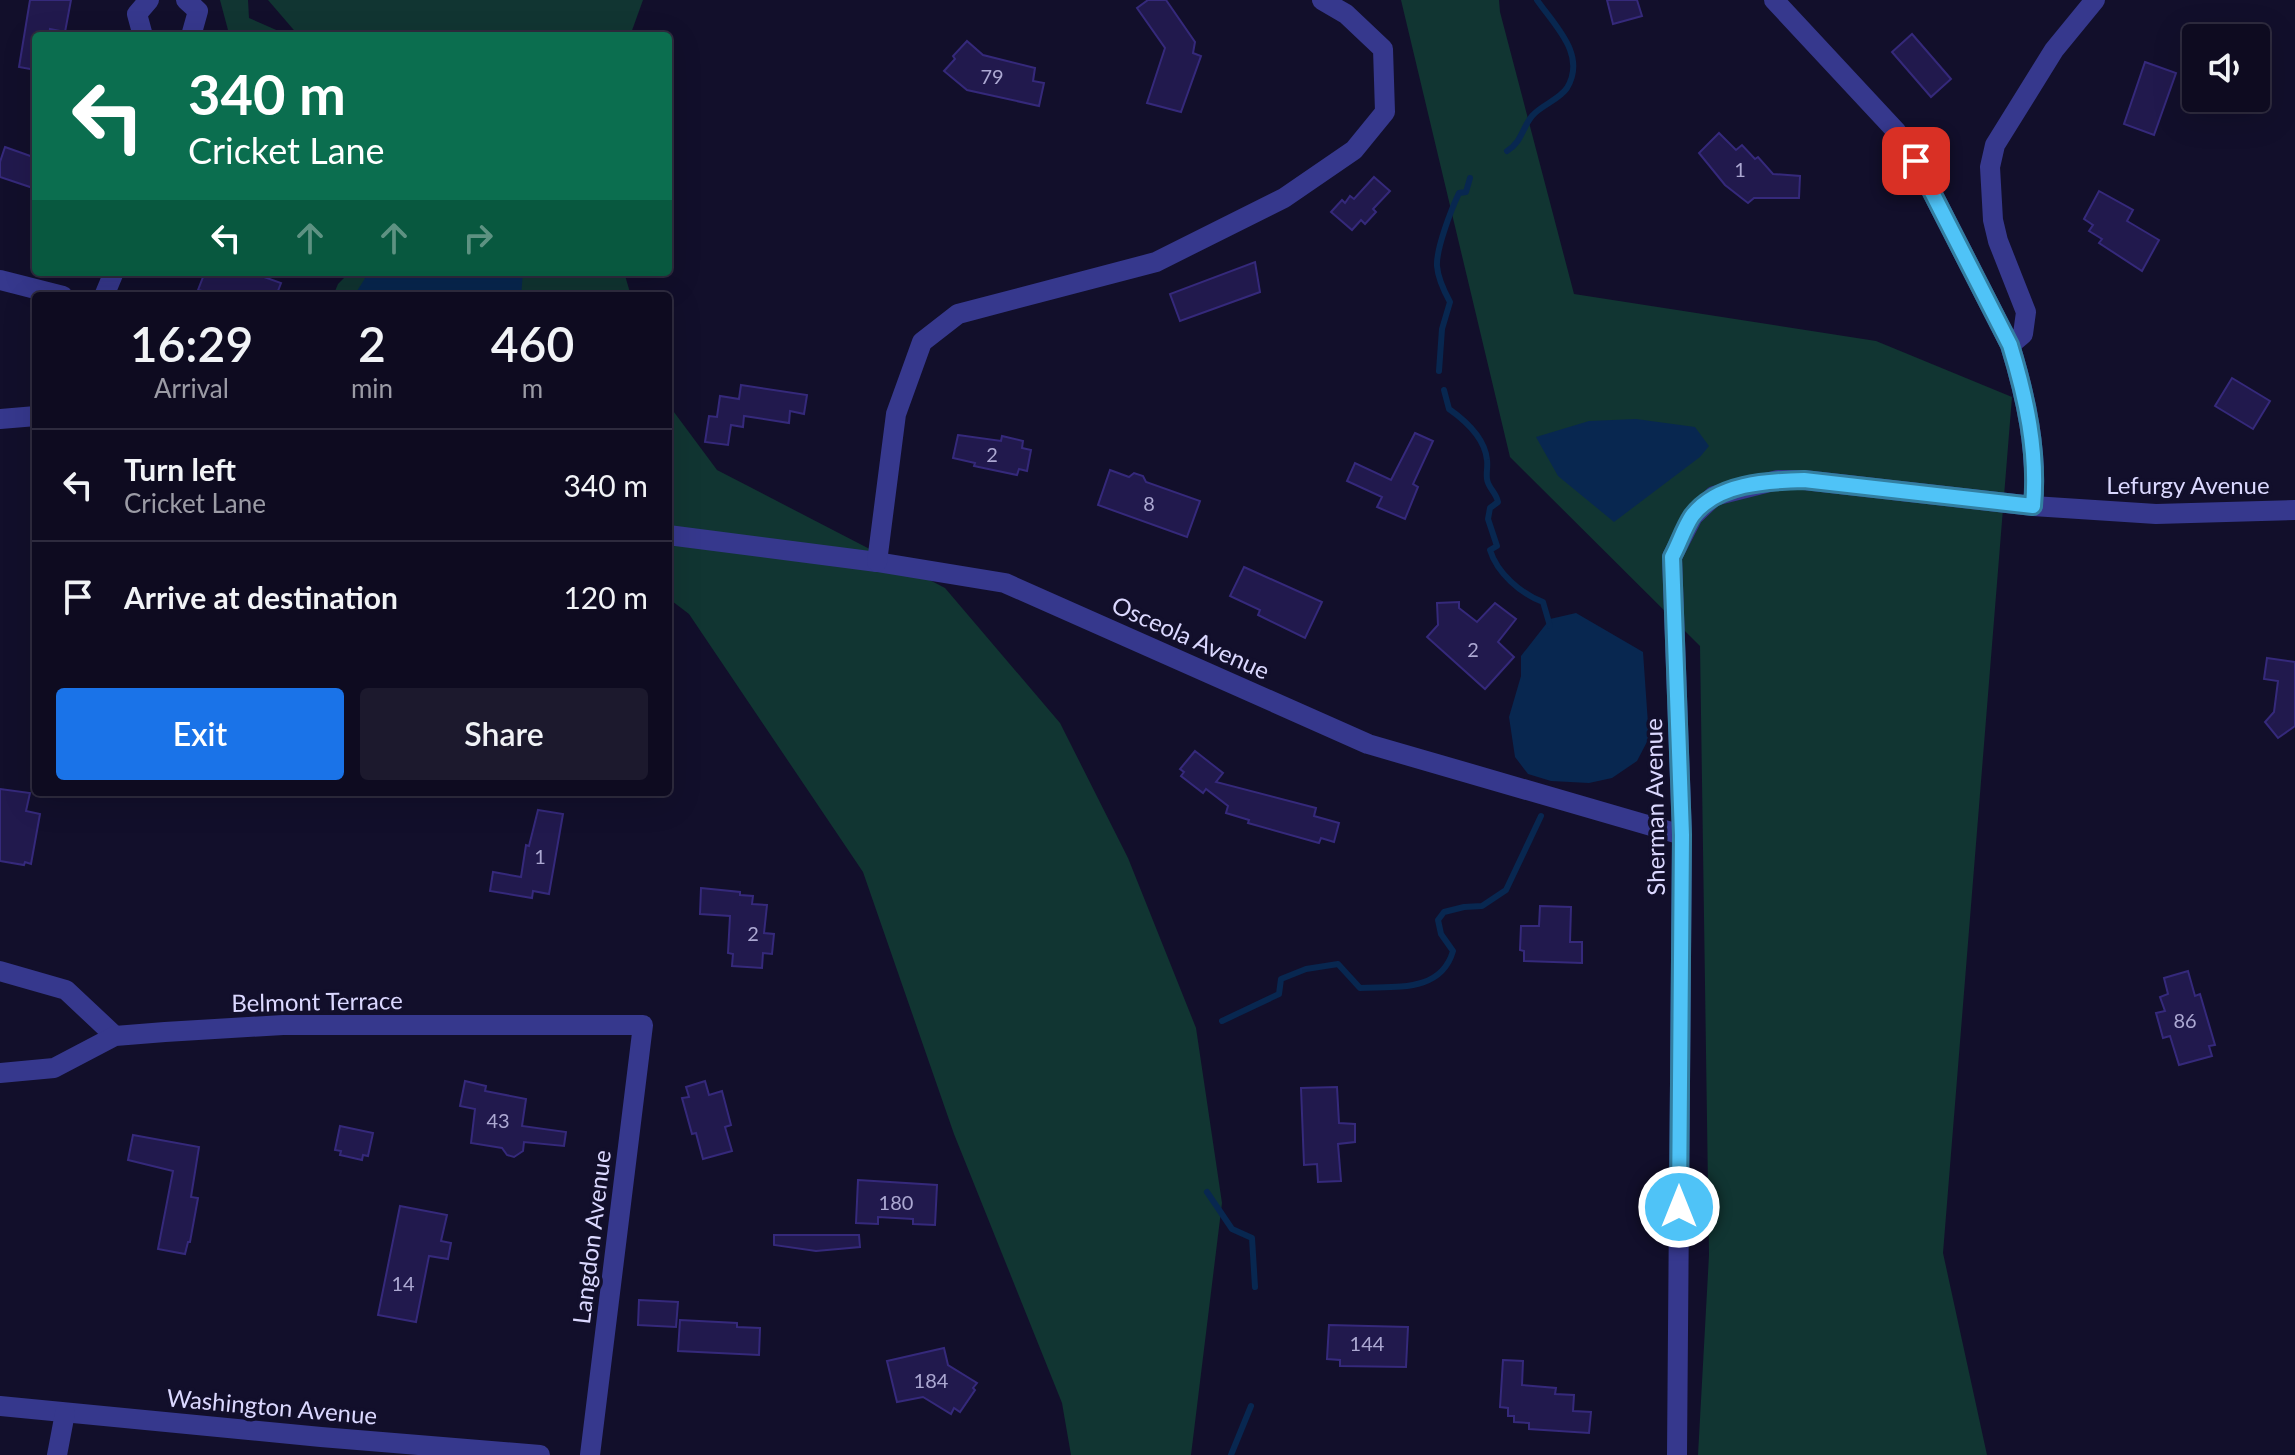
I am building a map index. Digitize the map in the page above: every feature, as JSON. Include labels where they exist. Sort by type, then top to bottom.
[{"type":"street","points":[[142,32],[137,14],[149,0]]},
{"type":"street","points":[[186,0],[198,11],[192,32]]},
{"type":"street","points":[[877,562],[896,414],[922,342],[958,314],[1156,262],[1270,205],[1354,150],[1385,112],[1383,49],[1346,14],[1322,0]]},
{"type":"street","points":[[1774,0],[1896,131],[1916,161],[2010,345],[2031,435],[2036,477],[2033,506]]},
{"type":"street","points":[[2010,345],[2023,334],[2026,312],[1993,220],[1990,167],[1995,145],[2054,50],[2095,0]]},
{"type":"street","points":[[0,280],[47,292]]},
{"type":"street","points":[[0,419],[32,416]]},
{"type":"street","name":"Sherman Avenue","points":[[1677,1455],[1682,835],[1672,557],[1693,516],[1714,496],[1750,485],[1804,480],[2033,506]]},
{"type":"street","name":"Lefurgy Avenue","points":[[2033,506],[2156,514],[2295,510]]},
{"type":"street","name":"Osceola Avenue","points":[[672,536],[877,562],[1005,583],[1368,744],[1682,835]]},
{"type":"street","points":[[0,971],[66,990],[115,1036]]},
{"type":"street","name":"Belmont Terrace","points":[[0,1073],[54,1068],[115,1036],[283,1025],[643,1025]]},
{"type":"street","name":"Langdon Avenue","points":[[590,1455],[643,1025]]},
{"type":"street","name":"Washington Avenue","points":[[0,1406],[319,1446],[540,1455]]},
{"type":"street","points":[[57,1455],[65,1413]]},
{"type":"green space","points":[[220,0],[248,0],[249,18],[281,32],[227,32]]},
{"type":"green space","points":[[268,0],[643,0],[631,32],[296,32]]},
{"type":"green space","points":[[1401,0],[1499,0],[1574,294],[1876,341],[2012,397],[1943,1253],[1987,1455],[1698,1455],[1709,1255],[1700,646],[1510,457]]},
{"type":"green space","points":[[346,276],[625,276],[630,292],[335,292]]},
{"type":"green space","points":[[672,409],[717,470],[945,588],[1060,723],[1128,858],[1196,1028],[1222,1203],[1191,1455],[1071,1455],[1062,1403],[954,1134],[863,872],[689,614],[672,601]]},
{"type":"water","points":[[366,276],[523,276],[521,292],[357,291]]},
{"type":"water","points":[[1636,419],[1695,427],[1709,446],[1700,457],[1614,522],[1558,476],[1536,437],[1589,421]]},
{"type":"water","points":[[1576,613],[1643,652],[1649,738],[1637,761],[1612,778],[1589,783],[1551,781],[1528,774],[1515,757],[1509,717],[1521,676],[1521,656],[1550,619]]},
{"type":"building","points":[[30,0],[71,0],[65,32],[50,29],[50,32],[32,32],[32,69],[19,67]]},
{"type":"building","points":[[1148,0],[1166,0],[1195,42],[1193,53],[1201,56],[1181,112],[1147,103],[1165,48],[1137,8]]},
{"type":"building","points":[[1607,0],[1637,0],[1642,16],[1613,24]]},
{"type":"building","points":[[1912,34],[1951,79],[1931,97],[1892,52]]},
{"type":"building","points":[[967,41],[983,55],[1035,68],[1033,81],[1044,83],[1039,106],[967,90],[944,71]]},
{"type":"building","points":[[2145,62],[2176,73],[2154,135],[2124,124]]},
{"type":"building","points":[[1719,133],[1736,150],[1742,145],[1755,159],[1758,157],[1773,174],[1800,176],[1799,198],[1754,198],[1748,203],[1725,185],[1699,153]]},
{"type":"building","points":[[5,147],[32,157],[32,188],[0,177],[0,162]]},
{"type":"building","points":[[1374,177],[1390,191],[1373,209],[1376,212],[1365,224],[1361,220],[1352,230],[1331,212],[1342,200],[1345,203],[1350,196],[1354,199]]},
{"type":"building","points":[[2099,191],[2133,210],[2127,221],[2159,240],[2142,271],[2099,243],[2102,239],[2089,231],[2093,225],[2084,219]]},
{"type":"building","points":[[1255,262],[1260,292],[1180,321],[1170,294]]},
{"type":"building","points":[[203,276],[261,276],[281,283],[278,292],[198,290]]},
{"type":"building","points":[[2232,378],[2270,401],[2253,429],[2215,406]]},
{"type":"building","points":[[741,385],[807,395],[804,414],[790,411],[789,423],[744,416],[743,427],[731,425],[728,445],[705,442],[709,416],[717,417],[720,396],[739,399]]},
{"type":"building","points":[[1415,433],[1433,441],[1413,484],[1418,487],[1405,519],[1377,507],[1382,497],[1347,481],[1355,463],[1391,480]]},
{"type":"building","points":[[958,435],[1001,441],[1002,436],[1023,441],[1022,448],[1031,450],[1027,471],[1019,469],[1017,475],[953,458]]},
{"type":"building","points":[[1110,470],[1129,477],[1134,473],[1143,476],[1146,482],[1200,501],[1187,537],[1098,505]]},
{"type":"building","points":[[1244,567],[1322,602],[1305,638],[1258,615],[1260,610],[1230,596]]},
{"type":"building","points":[[1459,602],[1459,608],[1477,622],[1495,603],[1516,619],[1498,642],[1514,657],[1485,689],[1427,637],[1438,625],[1437,603]]},
{"type":"building","points":[[2267,658],[2295,662],[2295,726],[2278,738],[2265,722],[2274,712],[2278,681],[2264,679]]},
{"type":"building","points":[[1195,751],[1223,773],[1216,782],[1316,808],[1314,816],[1339,823],[1334,842],[1321,838],[1319,843],[1248,823],[1249,820],[1226,813],[1228,806],[1206,789],[1203,793],[1181,776],[1184,772],[1180,769]]},
{"type":"building","points":[[0,789],[30,793],[26,811],[40,814],[31,864],[0,861]]},
{"type":"building","points":[[538,810],[563,814],[549,894],[533,891],[532,898],[490,891],[493,872],[521,877],[526,845],[529,846]]},
{"type":"building","points":[[701,888],[740,892],[740,895],[753,896],[752,904],[767,905],[764,933],[774,934],[772,954],[763,953],[762,968],[732,966],[733,954],[728,953],[730,916],[700,914]]},
{"type":"building","points":[[1540,906],[1571,907],[1570,942],[1582,942],[1582,963],[1524,961],[1524,951],[1520,950],[1521,926],[1539,926]]},
{"type":"building","points":[[2188,971],[2195,996],[2200,994],[2215,1045],[2209,1046],[2212,1056],[2179,1065],[2170,1036],[2163,1038],[2156,1013],[2165,1011],[2160,997],[2168,994],[2164,978]]},
{"type":"building","points":[[465,1081],[486,1086],[485,1091],[526,1099],[522,1126],[566,1132],[564,1146],[524,1142],[523,1151],[514,1157],[507,1155],[502,1148],[471,1143],[475,1109],[460,1106]]},
{"type":"building","points":[[705,1081],[709,1095],[722,1091],[731,1125],[725,1127],[732,1151],[703,1159],[682,1098],[689,1097],[686,1087]]},
{"type":"building","points":[[1337,1087],[1339,1123],[1355,1124],[1355,1142],[1338,1144],[1341,1181],[1318,1182],[1317,1164],[1304,1165],[1301,1088]]},
{"type":"building","points":[[340,1126],[373,1133],[368,1156],[363,1155],[362,1160],[340,1155],[341,1151],[335,1150]]},
{"type":"building","points":[[133,1135],[199,1147],[191,1197],[198,1198],[185,1254],[158,1249],[173,1171],[128,1160]]},
{"type":"building","points":[[858,1180],[937,1185],[935,1225],[913,1224],[913,1219],[878,1217],[878,1224],[856,1223]]},
{"type":"building","points":[[400,1206],[447,1215],[441,1241],[451,1243],[448,1259],[429,1256],[416,1322],[378,1315]]},
{"type":"building","points":[[774,1235],[859,1235],[860,1247],[816,1251],[774,1245]]},
{"type":"building","points":[[639,1300],[678,1302],[676,1327],[638,1325]]},
{"type":"building","points":[[680,1320],[737,1323],[737,1327],[760,1328],[759,1355],[678,1351]]},
{"type":"building","points":[[1329,1325],[1408,1327],[1406,1367],[1340,1366],[1340,1360],[1327,1359]]},
{"type":"building","points":[[944,1348],[948,1365],[977,1383],[960,1412],[954,1408],[951,1414],[923,1397],[897,1402],[887,1361]]},
{"type":"building","points":[[1503,1360],[1523,1361],[1522,1385],[1556,1388],[1555,1394],[1574,1395],[1573,1411],[1591,1412],[1589,1433],[1529,1429],[1529,1423],[1514,1422],[1514,1416],[1508,1416],[1508,1408],[1500,1407]]},
{"type":"waterway","points":[[1507,151],[1516,143],[1532,116],[1564,92],[1572,76],[1573,64],[1566,41],[1537,0]]},
{"type":"waterway","points":[[1439,371],[1442,329],[1450,302],[1439,276],[1437,259],[1452,209],[1459,193],[1466,192],[1470,178]]},
{"type":"waterway","points":[[1444,390],[1449,409],[1474,431],[1483,444],[1488,482],[1498,502],[1490,508],[1488,519],[1497,546],[1490,550],[1493,559],[1511,582],[1543,602],[1550,626]]},
{"type":"waterway","points":[[1222,1021],[1279,994],[1281,979],[1306,969],[1338,964],[1360,988],[1428,981],[1447,965],[1453,951],[1441,934],[1438,920],[1444,912],[1482,906],[1506,890],[1541,816]]},
{"type":"waterway","points":[[1207,1192],[1232,1229],[1252,1238],[1255,1287]]},
{"type":"waterway","points":[[1231,1455],[1251,1406]]},
{"type":"route","points":[[1679,1207],[1682,835],[1672,557],[1693,516],[1714,496],[1778,480],[1804,480],[2033,506],[2036,477],[2031,435],[2010,345],[1916,161]]}]
